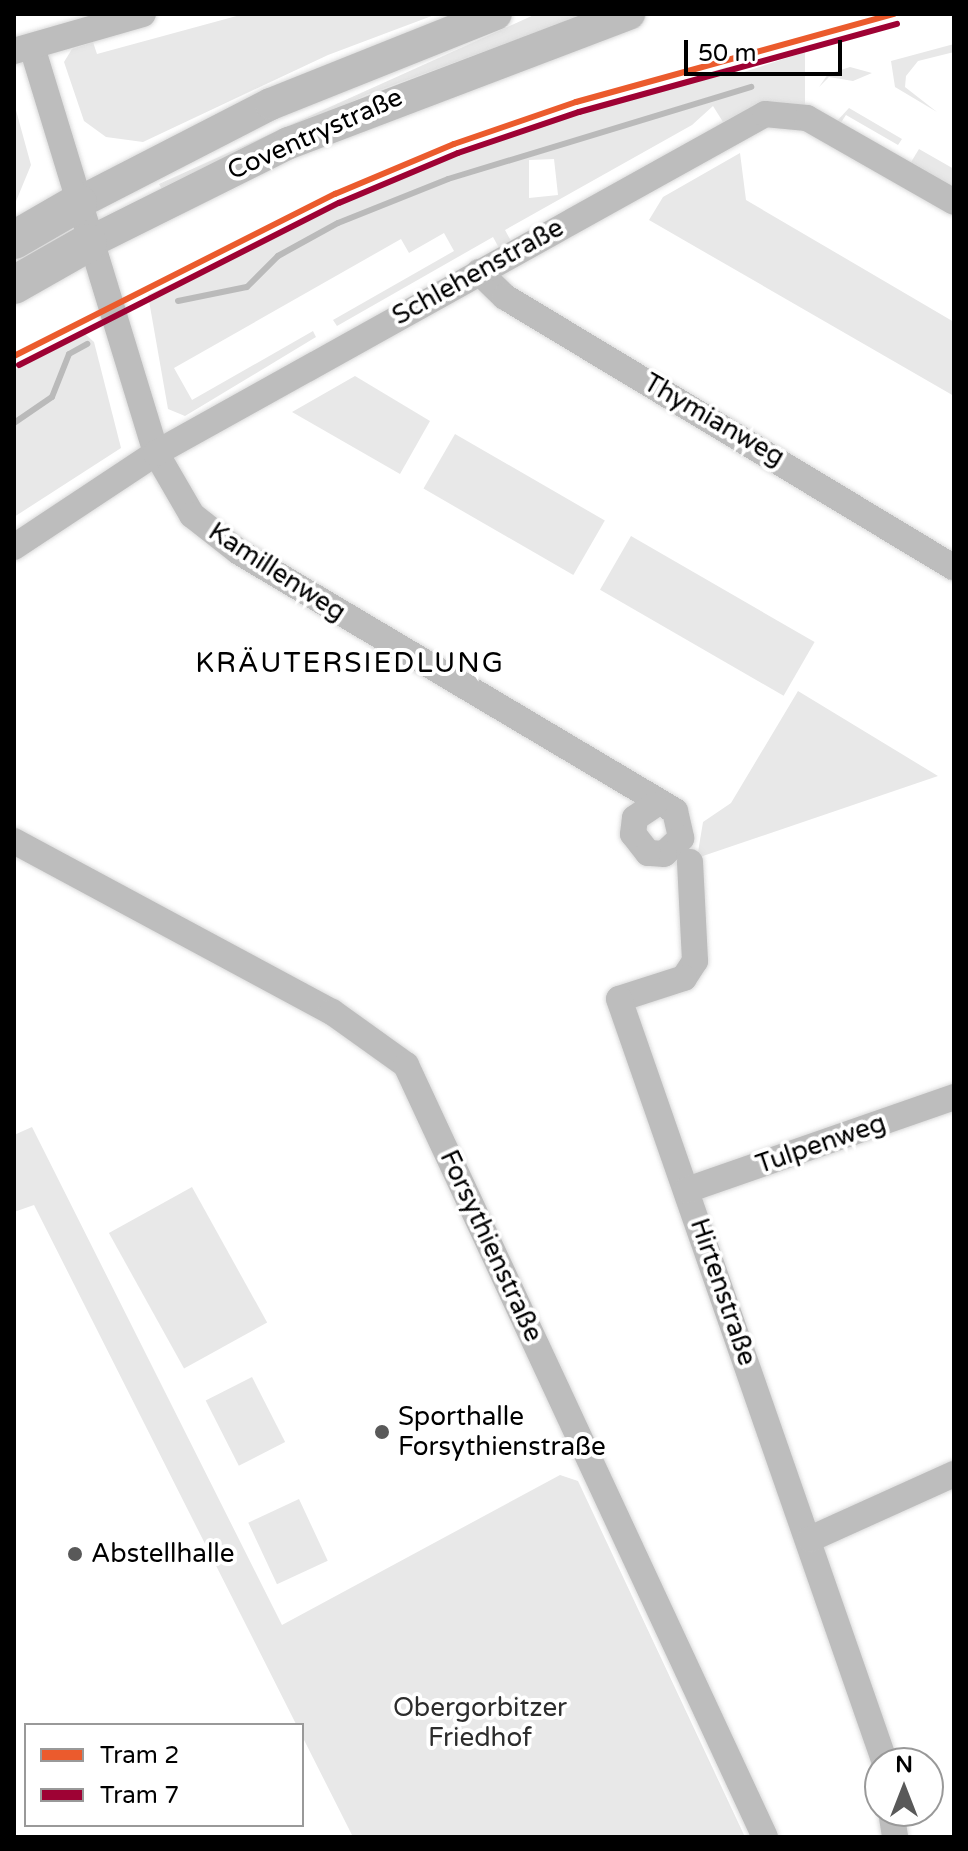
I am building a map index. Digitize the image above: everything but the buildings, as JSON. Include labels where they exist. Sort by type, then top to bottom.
[{"type":"highway","name":"Coventrystraße","points":[[14,240],[78,203]]},
{"type":"highway","name":"Coventrystraße","points":[[14,285],[88,243]]},
{"type":"main road","name":"Coventrystraße","points":[[78,203],[271,104],[496,14]]},
{"type":"main road","name":"Coventrystraße","points":[[88,243],[289,143],[629,14]]},
{"type":"street","points":[[23,49],[143,14]]},
{"type":"street","name":"Kamillenweg","points":[[23,49],[78,203],[156,453],[192,515],[239,552],[654,805]]},
{"type":"street","name":"Schlehenstraße","points":[[14,547],[156,453],[765,114],[807,118],[954,202]]},
{"type":"street","name":"Thymianweg","points":[[479,272],[505,297],[953,567]]},
{"type":"street","name":"Forsythienstraße","points":[[14,841],[332,1012],[406,1065],[765,1837]]},
{"type":"street","name":"Hirtenstraße","points":[[690,862],[695,961],[684,978],[619,999],[810,1539],[880,1747]]},
{"type":"street","name":"Tulpenweg","points":[[687,1190],[954,1097]]},
{"type":"street","points":[[810,1539],[954,1474]]},
{"type":"green space","points":[[244,14],[437,14],[328,55],[143,142],[106,137],[84,121],[64,62],[72,49],[93,42],[97,54]]},
{"type":"green space","points":[[536,14],[586,14],[366,95],[163,191],[159,184]]},
{"type":"green space","points":[[954,44],[954,52],[918,61],[906,76],[905,87],[937,112],[895,87],[891,61]]},
{"type":"green space","points":[[805,52],[805,108],[752,108],[723,122],[713,106],[692,125],[505,230],[511,241],[499,248],[493,237],[337,326],[333,320],[454,251],[444,233],[409,253],[401,239],[174,368],[192,400],[313,331],[316,337],[185,416],[168,409],[148,295],[460,149],[727,67],[741,73]],"holes":[[[554,159],[558,195],[529,198],[529,160]]]},
{"type":"green space","points":[[850,67],[872,73],[853,81],[829,77],[819,87],[828,74]]},
{"type":"green space","points":[[14,103],[31,165],[14,206],[15,191]]},
{"type":"green space","points":[[817,108],[836,122],[849,108],[902,139],[898,145],[846,115],[838,127]]},
{"type":"green space","points":[[919,149],[954,169],[954,193],[908,167]]},
{"type":"green space","points":[[740,153],[746,200],[954,322],[954,396],[649,220],[663,197]]},
{"type":"green space","points":[[83,332],[94,342],[121,448],[14,517],[14,370]]},
{"type":"green space","points":[[355,376],[430,421],[400,474],[292,412]]},
{"type":"green space","points":[[455,434],[605,520],[573,575],[424,489]]},
{"type":"green space","points":[[631,536],[815,642],[784,696],[600,590]]},
{"type":"green space","points":[[798,691],[938,776],[697,858],[703,822],[731,803]]},
{"type":"green space","name":"Obergorbitzer Friedhof","points":[[32,1127],[282,1625],[560,1475],[578,1481],[745,1837],[353,1837],[304,1740],[304,1723],[295,1723],[34,1205],[14,1212],[14,1135]]},
{"type":"green space","points":[[192,1187],[267,1323],[184,1369],[109,1233]]},
{"type":"green space","points":[[252,1377],[285,1442],[239,1466],[206,1401]]},
{"type":"green space","points":[[299,1499],[328,1561],[277,1584],[248,1523]]},
{"type":"waterway","points":[[178,301],[247,287],[278,256],[338,223],[448,179],[751,87]]},
{"type":"waterway","points":[[14,423],[52,397],[69,354],[87,344]]},
{"type":"tram line","name":"2","points":[[14,356],[335,194],[454,144],[576,102],[894,14]]},
{"type":"tram line","name":"7","points":[[19,365],[339,203],[458,153],[579,112],[897,24]]},
{"type":"place","name":"Sporthalle Forsythienstraße","points":[[382,1432]]},
{"type":"place","name":"Abstellhalle","points":[[75,1554]]},
{"type":"district","name":"KRÄUTERSIEDLUNG","points":[[350,663]]}]
